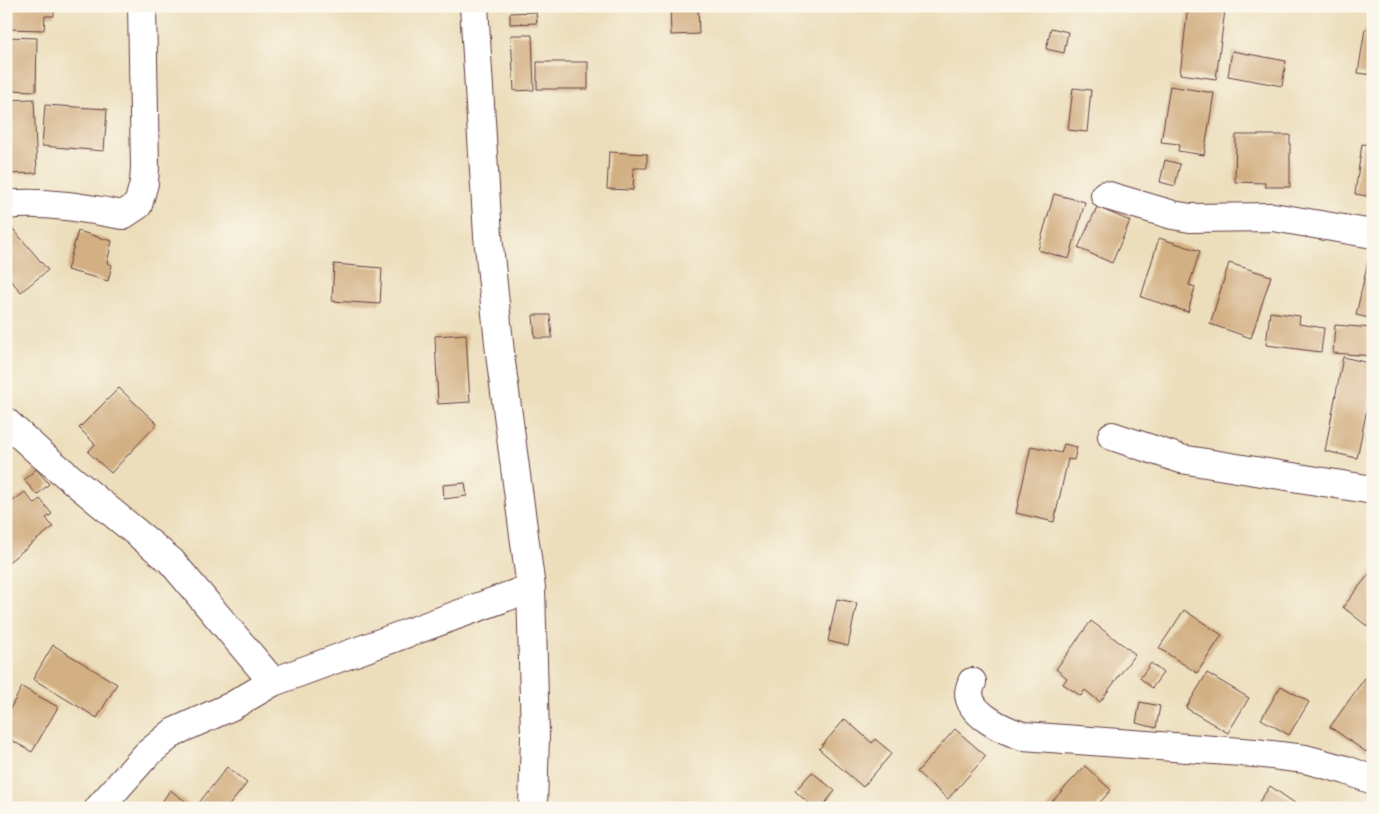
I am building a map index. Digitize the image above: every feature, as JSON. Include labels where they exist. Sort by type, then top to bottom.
[{"type":"street","points":[[6,205],[30,203],[63,205],[123,215],[138,205],[144,184],[145,167],[142,6]]},
{"type":"street","points":[[474,6],[488,236],[498,333],[531,588],[535,735],[533,804]]},
{"type":"street","points":[[1105,195],[1173,215],[1190,218],[1273,217],[1373,234]]},
{"type":"street","points":[[6,422],[41,454],[171,561],[273,682]]},
{"type":"street","points":[[1112,436],[1181,459],[1373,490]]},
{"type":"street","points":[[99,808],[146,755],[174,732],[232,706],[273,682],[531,588]]},
{"type":"street","points":[[972,682],[969,695],[975,708],[1005,731],[1024,736],[1255,753],[1305,759],[1346,770],[1373,780]]},
{"type":"building","points":[[6,6],[54,6],[54,16],[45,16],[44,30],[6,29]]},
{"type":"building","points":[[670,6],[698,6],[699,34],[671,35]]},
{"type":"building","points":[[1086,6],[1103,6],[1101,11]]},
{"type":"building","points":[[1188,6],[1225,10],[1216,79],[1180,74]]},
{"type":"building","points":[[536,12],[537,23],[510,24],[510,13]]},
{"type":"building","points":[[1051,28],[1068,32],[1064,53],[1046,49]]},
{"type":"building","points":[[1365,29],[1373,30],[1373,75],[1358,73]]},
{"type":"building","points":[[511,35],[532,35],[534,90],[514,91]]},
{"type":"building","points":[[6,37],[37,38],[36,91],[6,90]]},
{"type":"building","points":[[1232,51],[1286,61],[1282,86],[1228,76]]},
{"type":"building","points":[[537,62],[588,62],[588,89],[537,89]]},
{"type":"building","points":[[1170,86],[1214,93],[1204,155],[1178,151],[1179,144],[1161,142]]},
{"type":"building","points":[[1073,88],[1091,90],[1087,132],[1068,130]]},
{"type":"building","points":[[34,99],[37,173],[6,174],[6,100]]},
{"type":"building","points":[[45,105],[107,109],[104,151],[42,146]]},
{"type":"building","points":[[1236,135],[1290,135],[1290,187],[1265,187],[1265,183],[1235,182]]},
{"type":"building","points":[[1362,144],[1373,145],[1373,197],[1355,194]]},
{"type":"building","points":[[609,152],[647,154],[647,168],[634,168],[633,190],[607,189]]},
{"type":"building","points":[[1165,160],[1180,164],[1175,186],[1160,182]]},
{"type":"building","points":[[1054,194],[1085,202],[1069,259],[1038,250]]},
{"type":"building","points":[[1097,207],[1130,221],[1112,263],[1078,248]]},
{"type":"building","points":[[8,223],[48,270],[21,292],[6,275],[6,224]]},
{"type":"building","points":[[78,231],[112,241],[107,263],[112,265],[108,281],[67,270]]},
{"type":"building","points":[[1159,238],[1200,251],[1189,285],[1195,287],[1188,312],[1141,297]]},
{"type":"building","points":[[1370,252],[1373,253],[1373,319],[1356,315]]},
{"type":"building","points":[[1229,263],[1271,276],[1251,338],[1210,324]]},
{"type":"building","points":[[334,264],[382,268],[380,304],[332,301]]},
{"type":"building","points":[[1270,312],[1300,316],[1299,324],[1324,328],[1321,352],[1266,345]]},
{"type":"building","points":[[533,315],[550,315],[552,338],[535,338]]},
{"type":"building","points":[[1335,325],[1373,328],[1373,356],[1333,353]]},
{"type":"building","points":[[466,334],[470,402],[438,404],[435,336]]},
{"type":"building","points":[[1343,357],[1373,364],[1373,379],[1357,458],[1325,451]]},
{"type":"building","points":[[119,388],[157,424],[111,473],[88,452],[95,444],[79,428]]},
{"type":"building","points":[[1064,444],[1077,447],[1074,460],[1068,459],[1054,522],[1016,513],[1031,446],[1061,453]]},
{"type":"building","points":[[36,469],[49,484],[37,495],[24,480]]},
{"type":"building","points":[[465,483],[467,496],[444,499],[443,485]]},
{"type":"building","points":[[25,492],[34,504],[40,499],[52,514],[46,518],[53,527],[6,564],[6,506]]},
{"type":"building","points":[[1373,569],[1373,631],[1343,607]]},
{"type":"building","points":[[837,599],[857,603],[848,646],[828,641]]},
{"type":"building","points":[[1184,610],[1222,635],[1197,673],[1159,648]]},
{"type":"building","points":[[1091,621],[1135,654],[1100,702],[1085,690],[1081,696],[1063,684],[1067,678],[1056,669]]},
{"type":"building","points":[[53,645],[117,684],[97,718],[33,679]]},
{"type":"building","points":[[1151,663],[1163,673],[1152,688],[1140,678]]},
{"type":"building","points":[[1207,673],[1249,698],[1228,733],[1186,708]]},
{"type":"building","points":[[1367,675],[1373,679],[1373,742],[1366,752],[1330,727]]},
{"type":"building","points":[[1281,686],[1309,702],[1289,735],[1261,719]]},
{"type":"building","points":[[22,687],[58,707],[32,752],[6,737],[6,716]]},
{"type":"building","points":[[1140,702],[1160,706],[1156,728],[1136,723]]},
{"type":"building","points":[[845,719],[872,743],[875,739],[892,753],[863,787],[819,749]]},
{"type":"building","points":[[955,729],[986,756],[948,799],[917,772]]},
{"type":"building","points":[[1085,766],[1111,790],[1095,808],[1046,808]]},
{"type":"building","points":[[227,767],[247,783],[227,808],[195,808]]},
{"type":"building","points":[[812,772],[835,791],[821,808],[814,808],[795,791]]},
{"type":"building","points":[[1270,786],[1302,808],[1255,808]]},
{"type":"building","points":[[170,790],[195,808],[158,808]]}]
